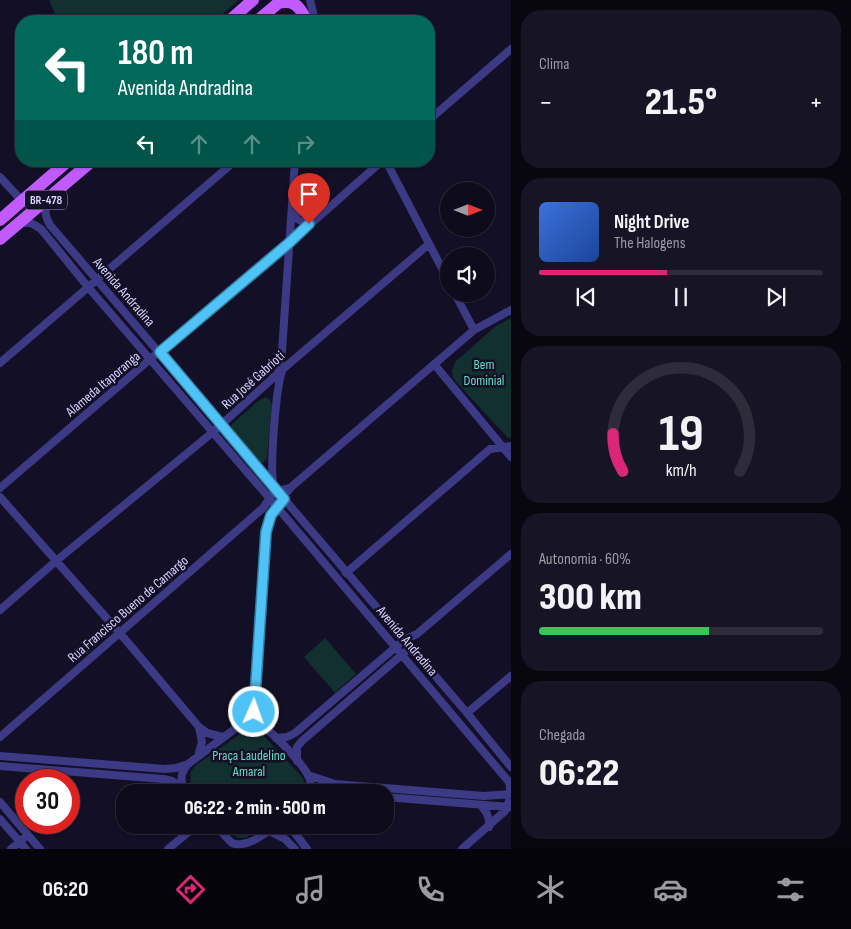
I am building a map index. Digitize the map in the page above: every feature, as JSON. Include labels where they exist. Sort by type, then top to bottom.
[{"type":"main road","points":[[236,15],[253,0]]},
{"type":"main road","points":[[264,15],[280,2],[285,1],[300,6],[306,15]]},
{"type":"main road","name":"BR-478","points":[[0,220],[61,167]]},
{"type":"main road","name":"BR-478","points":[[0,239],[85,167]]},
{"type":"street","points":[[304,0],[307,15]]},
{"type":"street","points":[[308,15],[310,0]]},
{"type":"street","points":[[435,115],[511,49]]},
{"type":"street","points":[[0,363],[228,167]]},
{"type":"street","points":[[276,490],[272,470],[295,167]]},
{"type":"street","name":"Alameda Itaporanga","points":[[0,488],[289,243],[375,167]]},
{"type":"street","points":[[389,167],[440,266]]},
{"type":"street","points":[[0,176],[22,200]]},
{"type":"street","name":"Avenida Andradina","points":[[51,196],[46,206],[45,215],[50,225],[160,352],[511,767]]},
{"type":"street","points":[[292,201],[297,219],[309,224]]},
{"type":"street","name":"Avenida Andradina","points":[[18,224],[32,223],[41,229],[88,287],[509,782],[511,794]]},
{"type":"street","name":"Rua José Gabrioti","points":[[0,610],[56,561],[212,432],[428,244]]},
{"type":"street","points":[[273,256],[283,257],[288,265]]},
{"type":"street","points":[[459,302],[474,330]]},
{"type":"street","points":[[311,784],[308,775],[297,761],[260,723],[254,712],[253,702],[266,532],[269,519],[290,488],[474,330],[511,310]]},
{"type":"street","points":[[434,364],[507,448],[511,457]]},
{"type":"street","points":[[262,389],[270,391],[277,398]]},
{"type":"street","points":[[346,573],[490,449],[507,448]]},
{"type":"street","points":[[269,498],[276,490],[290,488]]},
{"type":"street","points":[[0,497],[199,727],[207,734],[223,737]]},
{"type":"street","name":"Rua Francisco Bueno de Camargo","points":[[0,737],[252,518],[269,498]]},
{"type":"street","points":[[269,519],[276,514],[283,514]]},
{"type":"street","points":[[252,518],[264,522],[266,532]]},
{"type":"street","points":[[276,738],[287,737],[295,733],[404,640],[417,634],[511,554]]},
{"type":"street","points":[[297,761],[298,747],[302,741],[410,648],[417,634]]},
{"type":"street","points":[[467,713],[511,676]]},
{"type":"street","points":[[182,784],[181,776],[183,770],[198,756],[246,722],[251,720],[260,723]]},
{"type":"street","points":[[198,756],[202,742],[199,727]]},
{"type":"street","points":[[1,755],[165,769],[188,764]]},
{"type":"street","points":[[0,766],[163,779],[176,784]]},
{"type":"street","points":[[308,775],[335,784],[484,796],[511,794],[510,807],[462,849]]},
{"type":"street","points":[[394,799],[510,807]]},
{"type":"street","points":[[0,802],[40,849]]},
{"type":"street","points":[[480,805],[487,813],[489,827]]},
{"type":"street","points":[[0,819],[26,849]]},
{"type":"street","points":[[168,849],[186,834]]},
{"type":"street","points":[[224,834],[234,846],[240,847],[248,846],[265,834]]},
{"type":"street","points":[[276,834],[285,838],[294,849]]},
{"type":"street","points":[[296,834],[307,849]]},
{"type":"street","points":[[11,849],[28,835]]},
{"type":"green space","points":[[49,0],[239,0],[221,15],[55,15]]},
{"type":"green space","name":"Bem Dominial","points":[[511,318],[511,438],[508,438],[458,384],[453,378],[452,371],[455,362],[496,326]]},
{"type":"green space","points":[[266,397],[272,404],[267,458],[263,463],[258,462],[234,435],[231,425],[258,401]]},
{"type":"green space","points":[[325,638],[356,674],[335,693],[304,657]]},
{"type":"green space","name":"Praça Laudelino Amaral","points":[[249,730],[262,734],[303,778],[305,784],[191,784],[191,771],[196,765],[243,732]]},
{"type":"green space","points":[[233,834],[252,834],[243,838]]},
{"type":"route","points":[[254,712],[253,702],[267,524],[273,511],[284,499],[160,352],[309,224]]}]
